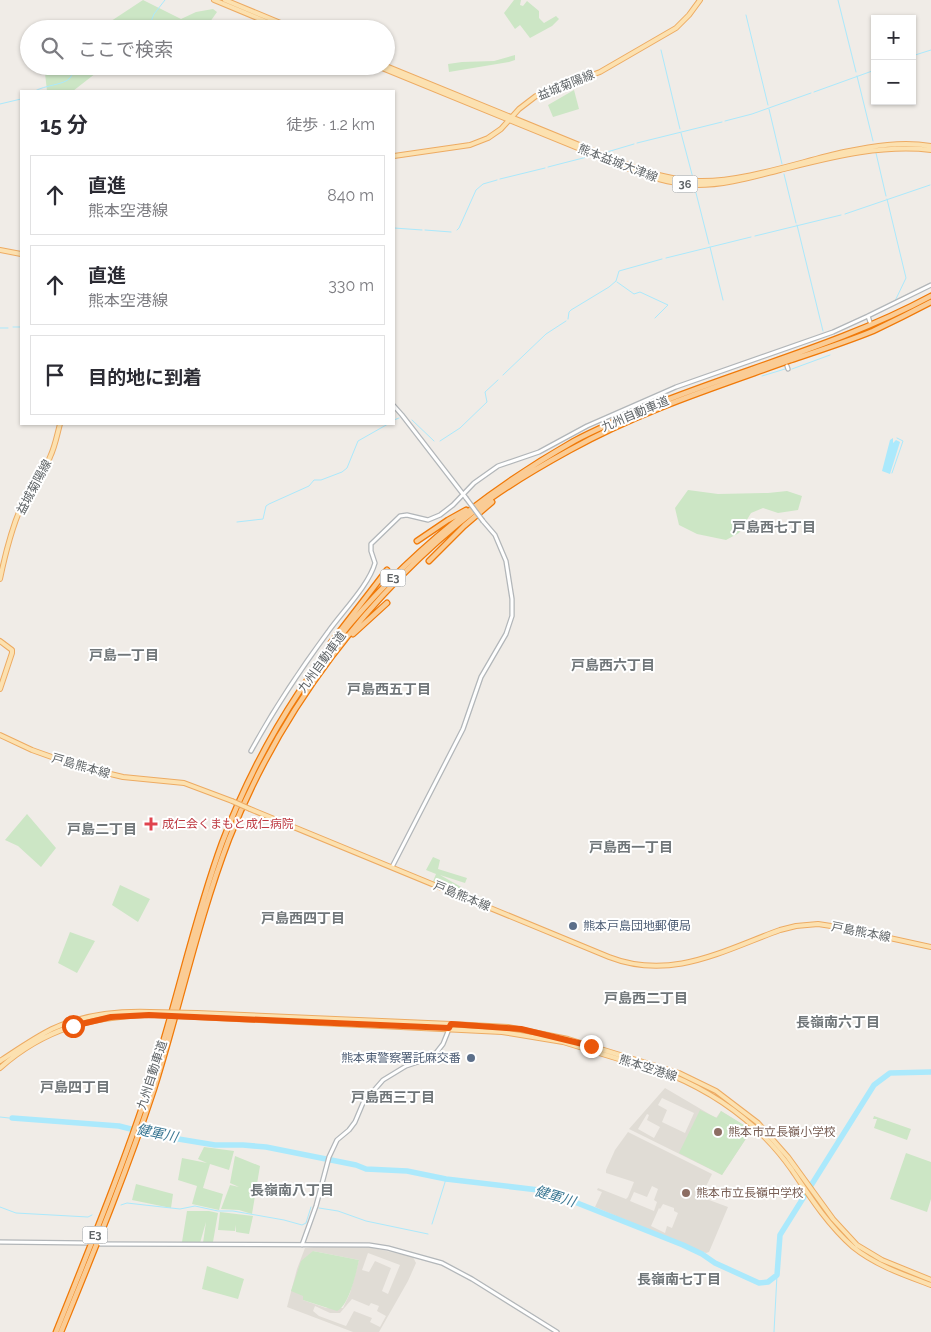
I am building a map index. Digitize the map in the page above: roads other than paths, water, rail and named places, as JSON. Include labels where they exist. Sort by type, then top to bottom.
[{"type":"highway","name":"九州自動車道","points":[[138,1127],[203,901],[224,840],[257,765],[280,723],[334,643],[382,589],[438,534],[478,503],[570,444],[610,423],[702,386],[842,336],[902,311],[931,296]]},
{"type":"highway","name":"九州自動車道","points":[[62,1332],[99,1240],[165,1053],[208,903],[241,811],[261,768],[284,726],[310,686],[383,595],[440,540],[482,505],[569,450],[643,414],[871,332],[931,302]]},
{"type":"highway","points":[[429,561],[484,508],[530,474]]},
{"type":"highway","points":[[417,541],[478,503]]},
{"type":"highway","points":[[306,683],[332,642],[386,570]]},
{"type":"highway","points":[[342,644],[387,603]]},
{"type":"highway","name":"九州自動車道","points":[[56,1332],[134,1138]]},
{"type":"main road","points":[[214,0],[262,20]]},
{"type":"main road","points":[[225,0],[273,20]]},
{"type":"main road","name":"益城菊陽線","points":[[395,156],[470,145],[488,138],[498,132],[522,107],[536,96],[600,72],[676,28],[700,0]]},
{"type":"main road","name":"熊本益城大津線","points":[[395,70],[644,175],[670,182],[714,185],[869,151],[898,148],[931,150]]},
{"type":"main road","name":"熊本益城大津線","points":[[395,73],[643,170],[671,178],[713,181],[740,177],[869,147],[899,144],[931,146]]},
{"type":"main road","points":[[0,250],[20,254]]},
{"type":"main road","name":"益城菊陽線","points":[[0,579],[5,556],[19,513],[26,496],[45,469],[51,456],[60,425]]},
{"type":"main road","points":[[0,641],[12,650],[0,689]]},
{"type":"main road","name":"戸島熊本線","points":[[0,736],[77,766],[123,777],[184,783],[232,801],[609,957],[633,964],[666,967],[687,964],[780,930],[813,924],[844,928],[931,947]]},
{"type":"main road","name":"熊本空港線","points":[[0,1061],[35,1038],[54,1029],[72,1022],[124,1012],[449,1028],[496,1031],[549,1038],[658,1071],[688,1082],[720,1100],[756,1128],[778,1152],[826,1219],[855,1248],[876,1262],[931,1285]]},
{"type":"main road","name":"熊本空港線","points":[[0,1068],[36,1041],[73,1026],[111,1017],[150,1013]]},
{"type":"main road","name":"熊本空港線","points":[[196,1015],[508,1027],[568,1039],[674,1072],[703,1084],[736,1106],[764,1129],[788,1156],[833,1219],[857,1245],[882,1260],[931,1280]]},
{"type":"street","points":[[251,751],[273,712],[312,654],[369,578],[375,563],[371,544],[400,516],[407,515],[424,520],[432,519],[453,505],[474,483],[493,469],[539,452],[620,410],[676,387],[833,332],[931,283]]},
{"type":"street","points":[[868,316],[870,322]]},
{"type":"street","points":[[781,350],[783,355]]},
{"type":"street","points":[[392,867],[463,729],[481,677],[510,624],[512,599],[506,561],[495,535],[395,407]]},
{"type":"street","points":[[302,1245],[316,1206],[329,1157],[337,1140],[355,1122],[363,1103],[377,1086],[391,1074],[427,1059],[436,1053],[443,1044],[451,1024]]},
{"type":"street","points":[[0,1242],[88,1244]]},
{"type":"street","points":[[100,1244],[369,1245],[388,1248],[442,1262],[472,1278],[558,1332]]},
{"type":"water","points":[[893,438],[893,443],[896,440],[900,442],[890,474],[882,471],[890,440]]},
{"type":"waterway","points":[[152,20],[165,0]]},
{"type":"waterway","points":[[838,0],[856,72]]},
{"type":"waterway","points":[[746,15],[768,105]]},
{"type":"waterway","points":[[661,50],[680,129]]},
{"type":"waterway","points":[[916,55],[931,50]]},
{"type":"waterway","points":[[814,92],[871,71]]},
{"type":"waterway","points":[[37,90],[59,84],[72,75]]},
{"type":"waterway","points":[[857,76],[873,141]]},
{"type":"waterway","points":[[725,121],[752,114],[811,93]]},
{"type":"waterway","points":[[0,104],[20,99]]},
{"type":"waterway","points":[[769,109],[782,164]]},
{"type":"waterway","points":[[637,143],[722,122]]},
{"type":"waterway","points":[[681,133],[693,178]]},
{"type":"waterway","points":[[607,152],[634,144]]},
{"type":"waterway","points":[[876,153],[886,196]]},
{"type":"waterway","points":[[548,167],[587,157]]},
{"type":"waterway","points":[[500,179],[545,168]]},
{"type":"waterway","points":[[784,174],[796,223]]},
{"type":"waterway","points":[[457,230],[476,190],[483,184],[497,180]]},
{"type":"waterway","points":[[845,214],[930,185]]},
{"type":"waterway","points":[[695,189],[709,244]]},
{"type":"waterway","points":[[887,199],[906,278],[895,301]]},
{"type":"waterway","points":[[755,236],[841,215]]},
{"type":"waterway","points":[[797,225],[823,331]]},
{"type":"waterway","points":[[395,228],[422,230]]},
{"type":"waterway","points":[[425,230],[451,232]]},
{"type":"waterway","points":[[666,258],[751,237]]},
{"type":"waterway","points":[[710,247],[723,300]]},
{"type":"waterway","points":[[568,319],[571,310],[616,281],[619,271],[662,259]]},
{"type":"waterway","points":[[617,282],[634,294],[640,292],[668,305],[655,318]]},
{"type":"waterway","points":[[503,375],[546,334],[566,321]]},
{"type":"waterway","points":[[13,327],[20,327]]},
{"type":"waterway","points":[[0,328],[8,328]]},
{"type":"waterway","points":[[792,369],[830,355]]},
{"type":"waterway","points":[[762,376],[785,369]]},
{"type":"waterway","points":[[440,441],[460,428],[487,402],[485,392],[498,380]]},
{"type":"waterway","points":[[395,420],[399,418]]},
{"type":"waterway","points":[[412,420],[434,441]]},
{"type":"waterway","points":[[237,522],[263,519],[266,506],[269,504],[309,486],[314,480],[321,480],[342,472],[347,468],[358,441],[386,425]]},
{"type":"waterway","points":[[892,473],[903,441],[897,438]]},
{"type":"waterway","name":"健軍川","points":[[12,1118],[119,1126],[154,1135],[215,1145],[266,1147],[356,1165],[366,1169],[407,1171],[446,1179],[547,1191],[683,1245],[715,1263],[759,1283],[768,1282],[777,1275],[780,1235],[874,1085],[890,1073],[931,1072]]},
{"type":"waterway","points":[[0,1117],[9,1118]]},
{"type":"waterway","points":[[432,1224],[446,1179]]},
{"type":"waterway","points":[[121,1205],[127,1203],[180,1209],[195,1206],[284,1220],[302,1225],[306,1223],[311,1207]]},
{"type":"waterway","points":[[0,1207],[16,1213],[88,1217],[92,1215]]},
{"type":"waterway","points":[[319,1208],[338,1211],[366,1221],[428,1234]]},
{"type":"waterway","points":[[774,1332],[777,1275]]},
{"type":"place","name":"成仁会くまもと成仁病院","points":[[151,824]]},
{"type":"place","name":"熊本戸島団地郵便局","points":[[573,926]]},
{"type":"place","name":"熊本東警察署託麻交番","points":[[471,1058]]},
{"type":"place","name":"熊本市立長嶺小学校","points":[[718,1132]]},
{"type":"place","name":"熊本市立長嶺中学校","points":[[686,1193]]},
{"type":"district","name":"戸島西七丁目","points":[[774,527]]},
{"type":"district","name":"戸島一丁目","points":[[124,655]]},
{"type":"district","name":"戸島西六丁目","points":[[613,665]]},
{"type":"district","name":"戸島西五丁目","points":[[389,689]]},
{"type":"district","name":"戸島二丁目","points":[[102,829]]},
{"type":"district","name":"戸島西一丁目","points":[[631,847]]},
{"type":"district","name":"戸島西四丁目","points":[[303,918]]},
{"type":"district","name":"戸島西二丁目","points":[[646,998]]},
{"type":"district","name":"長嶺南六丁目","points":[[838,1022]]},
{"type":"district","name":"戸島四丁目","points":[[75,1087]]},
{"type":"district","name":"戸島西三丁目","points":[[393,1097]]},
{"type":"district","name":"長嶺南八丁目","points":[[292,1190]]},
{"type":"district","name":"長嶺南七丁目","points":[[679,1279]]}]
